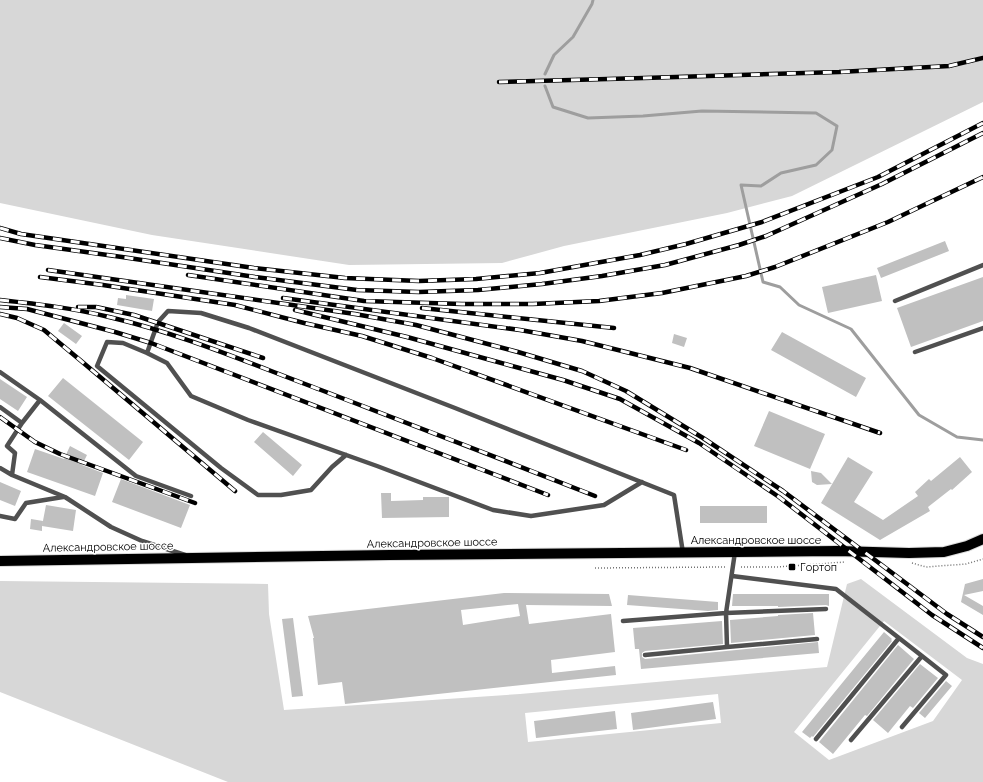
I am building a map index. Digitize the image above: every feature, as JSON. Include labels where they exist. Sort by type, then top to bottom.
[{"type":"main road","name":"Александровское шоссе","points":[[0,561],[390,555],[837,551],[909,553],[944,552],[968,546],[983,539]]},
{"type":"lane","points":[[895,301],[983,265]]},
{"type":"lane","points":[[147,352],[158,322],[168,311],[201,313],[249,328],[674,495],[683,553]]},
{"type":"lane","points":[[915,352],[983,328]]},
{"type":"lane","points":[[346,455],[332,467],[311,490],[281,495],[258,495],[221,468],[97,366],[107,342],[123,343],[147,352],[167,363],[192,396],[248,420],[346,455],[492,510],[531,516],[604,505],[642,482]]},
{"type":"lane","points":[[0,372],[40,400],[136,476],[191,496]]},
{"type":"lane","points":[[12,475],[15,453],[7,446],[22,423],[40,400]]},
{"type":"lane","points":[[0,407],[22,423]]},
{"type":"lane","points":[[0,468],[12,475],[65,497],[111,527],[142,541],[194,558]]},
{"type":"lane","points":[[0,516],[15,519],[26,503],[65,497]]},
{"type":"lane","points":[[727,647],[726,613],[735,552]]},
{"type":"lane","points":[[732,576],[836,589],[946,675],[902,727]]},
{"type":"lane","points":[[623,621],[726,613],[826,610]]},
{"type":"lane","points":[[645,655],[817,638]]},
{"type":"lane","points":[[816,739],[899,638]]},
{"type":"lane","points":[[852,740],[922,656]]},
{"type":"path","points":[[908,562],[926,567],[966,564],[983,560]]},
{"type":"path","points":[[595,568],[777,567],[846,562]]},
{"type":"shaded area","points":[[0,0],[983,0],[983,102],[792,196],[727,213],[564,246],[502,263],[349,265],[152,235],[0,203]]},
{"type":"shaded area","points":[[861,579],[967,658],[983,664],[983,782],[228,782],[0,692],[0,581],[268,584],[269,614],[284,710],[520,694],[827,667],[847,584]],"holes":[[[884,621],[962,680],[933,721],[829,760],[794,732]],[[718,694],[721,723],[528,742],[525,713]]]},
{"type":"building","points":[[945,241],[949,251],[881,278],[877,268]]},
{"type":"building","points":[[876,275],[882,301],[828,313],[822,287]]},
{"type":"building","points":[[983,277],[983,321],[911,347],[897,308]]},
{"type":"building","points":[[126,295],[154,299],[152,311],[117,305],[118,298],[126,299]]},
{"type":"building","points":[[64,323],[82,336],[76,344],[58,331]]},
{"type":"building","points":[[782,332],[866,378],[856,397],[771,350]]},
{"type":"building","points":[[674,334],[687,338],[684,347],[672,343]]},
{"type":"building","points":[[63,378],[143,442],[129,460],[48,396]]},
{"type":"building","points":[[0,379],[27,397],[18,411],[0,399]]},
{"type":"building","points":[[769,411],[825,434],[810,469],[754,446]]},
{"type":"building","points":[[263,432],[302,465],[293,476],[254,442]]},
{"type":"building","points":[[70,446],[87,455],[82,465],[103,473],[95,496],[27,472],[35,449],[64,459]]},
{"type":"building","points":[[848,457],[873,472],[854,502],[883,520],[918,496],[915,492],[929,479],[931,481],[960,457],[972,472],[952,490],[951,489],[928,507],[930,511],[880,540],[821,503]]},
{"type":"building","points":[[811,471],[821,473],[832,484],[817,485],[812,482]]},
{"type":"building","points":[[121,479],[190,505],[181,528],[112,502]]},
{"type":"building","points":[[0,482],[21,491],[15,506],[0,500]]},
{"type":"building","points":[[381,493],[391,493],[391,501],[423,500],[423,497],[449,497],[449,517],[382,518]]},
{"type":"building","points":[[46,505],[76,510],[73,531],[42,526],[42,531],[30,529],[31,519],[43,521]]},
{"type":"building","points":[[700,506],[767,506],[767,523],[700,523]]},
{"type":"building","points":[[983,579],[983,591],[964,595],[983,606],[983,615],[961,602],[965,584]]},
{"type":"building","points":[[504,593],[609,594],[612,606],[526,605],[529,624],[611,614],[615,652],[551,660],[552,673],[615,666],[616,675],[345,704],[342,682],[318,685],[314,638],[308,616]],"holes":[[[518,604],[520,616],[463,625],[461,610]]]},
{"type":"building","points":[[733,594],[829,594],[829,606],[732,606]]},
{"type":"building","points":[[628,595],[718,602],[718,610],[708,611],[627,605]]},
{"type":"building","points":[[813,613],[815,635],[731,643],[730,620]]},
{"type":"building","points":[[293,618],[303,696],[292,697],[282,619]]},
{"type":"building","points":[[722,621],[723,644],[645,651],[642,653],[642,657],[645,659],[818,642],[819,653],[641,669],[639,649],[635,649],[633,628]]},
{"type":"building","points":[[884,632],[892,639],[892,641],[813,737],[812,736],[810,738],[802,732]]},
{"type":"building","points":[[898,645],[914,659],[867,716],[865,715],[833,754],[819,742]]},
{"type":"building","points":[[920,664],[938,678],[913,708],[910,706],[888,733],[873,720]]},
{"type":"building","points":[[946,681],[952,686],[925,718],[919,713]]},
{"type":"building","points":[[713,702],[716,719],[633,730],[631,713]]},
{"type":"building","points":[[615,711],[617,729],[536,738],[534,721]]},
{"type":"waterway","points":[[545,74],[554,55],[573,37],[593,0]]},
{"type":"waterway","points":[[545,86],[553,107],[588,118],[643,116],[702,111],[816,113],[837,126],[832,150],[816,165],[781,173],[761,186],[741,185],[763,282],[780,287],[799,305],[851,329],[919,415],[957,437],[983,440]]},
{"type":"railway","points":[[499,82],[839,72],[949,66],[983,58]]},
{"type":"railway","points":[[0,228],[21,234],[254,268],[345,278],[419,281],[476,279],[540,273],[640,255],[686,244],[762,222],[878,177],[983,123]]},
{"type":"railway","points":[[0,238],[35,245],[255,277],[357,290],[419,292],[478,290],[542,284],[602,276],[665,265],[766,236],[882,184],[983,133]]},
{"type":"railway","points":[[188,275],[364,301],[462,304],[533,304],[599,301],[662,293],[746,276],[775,267],[888,222],[983,177]]},
{"type":"railway","points":[[48,270],[355,314],[416,325],[518,352],[582,371],[626,391],[703,438],[783,491],[947,614],[983,637]]},
{"type":"railway","points":[[40,277],[235,305],[362,336],[432,358],[686,450]]},
{"type":"railway","points":[[283,298],[520,330],[582,341],[690,368],[880,433]]},
{"type":"railway","points":[[0,300],[82,311],[163,332],[242,360],[595,496]]},
{"type":"railway","points":[[0,307],[27,309],[151,343],[548,495]]},
{"type":"railway","points":[[78,307],[96,307],[134,315],[263,358]]},
{"type":"railway","points":[[422,308],[614,328]]},
{"type":"railway","points":[[295,310],[407,337],[563,380],[620,399],[699,443],[779,497],[932,615],[983,648]]},
{"type":"railway","points":[[0,314],[17,318],[44,330],[235,491]]},
{"type":"railway","points":[[0,417],[35,442],[60,454],[195,503]]},
{"type":"place","name":"Гортоп","points":[[792,567]]}]
